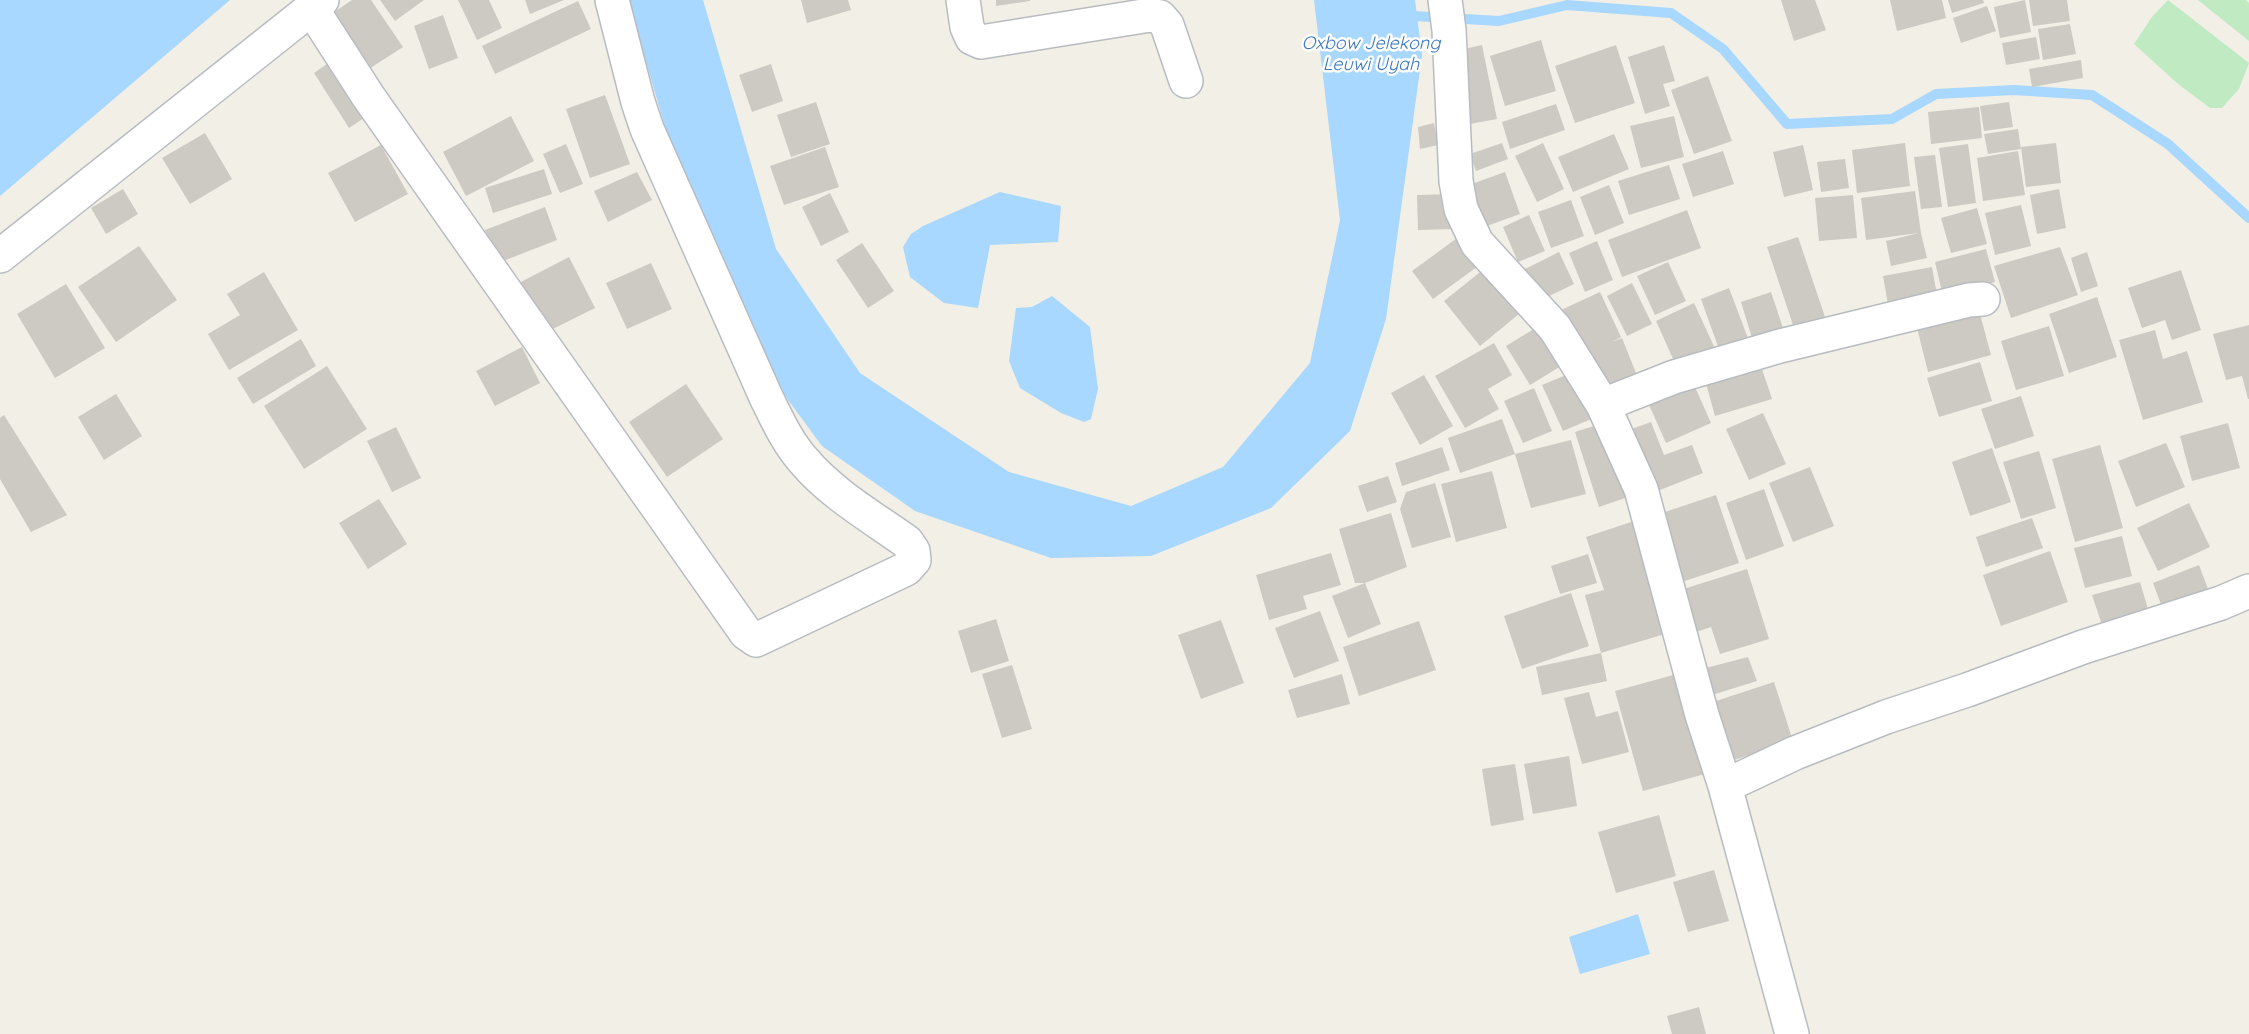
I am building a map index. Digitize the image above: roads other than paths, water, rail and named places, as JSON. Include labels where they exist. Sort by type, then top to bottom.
[{"type":"street","points":[[0,256],[317,5],[375,106],[739,624],[756,640],[906,569],[914,560],[913,551],[907,542],[824,482],[803,461],[785,434],[766,397],[647,129],[612,0]]},
{"type":"street","points":[[963,0],[967,27],[972,38],[981,42],[1150,15],[1160,17],[1167,25],[1186,81]]},
{"type":"street","points":[[1447,15],[1456,181],[1461,209],[1478,243],[1555,328],[1603,405],[1641,489],[1792,1034]]},
{"type":"street","points":[[1603,405],[1674,377],[1780,346],[1969,300],[1983,299]]},
{"type":"street","points":[[1725,786],[1795,753],[1886,717],[2083,647],[2221,603],[2249,591]]},
{"type":"water","points":[[0,0],[230,0],[0,196]]},
{"type":"water","name":"Oxbow Jelekong Leuwi Uyah","points":[[628,0],[703,0],[776,249],[860,373],[1009,472],[1131,506],[1223,467],[1310,363],[1340,220],[1314,0],[1415,0],[1422,55],[1386,319],[1350,431],[1271,508],[1151,556],[1051,558],[915,511],[822,446],[777,385],[668,137]]},
{"type":"water","points":[[1000,192],[1061,206],[1058,242],[990,245],[978,308],[944,303],[910,277],[903,247],[911,234],[923,226]]},
{"type":"water","points":[[1052,296],[1090,327],[1098,389],[1091,419],[1084,422],[1061,413],[1020,388],[1009,361],[1016,308],[1032,307]]},
{"type":"water","points":[[1638,914],[1650,954],[1580,974],[1569,937]]},
{"type":"waterway","points":[[1406,23],[1414,16],[1499,21],[1567,5],[1671,13],[1723,49],[1787,124],[1892,119],[1936,94],[2014,90],[2092,95],[2168,144],[2249,218]]}]
